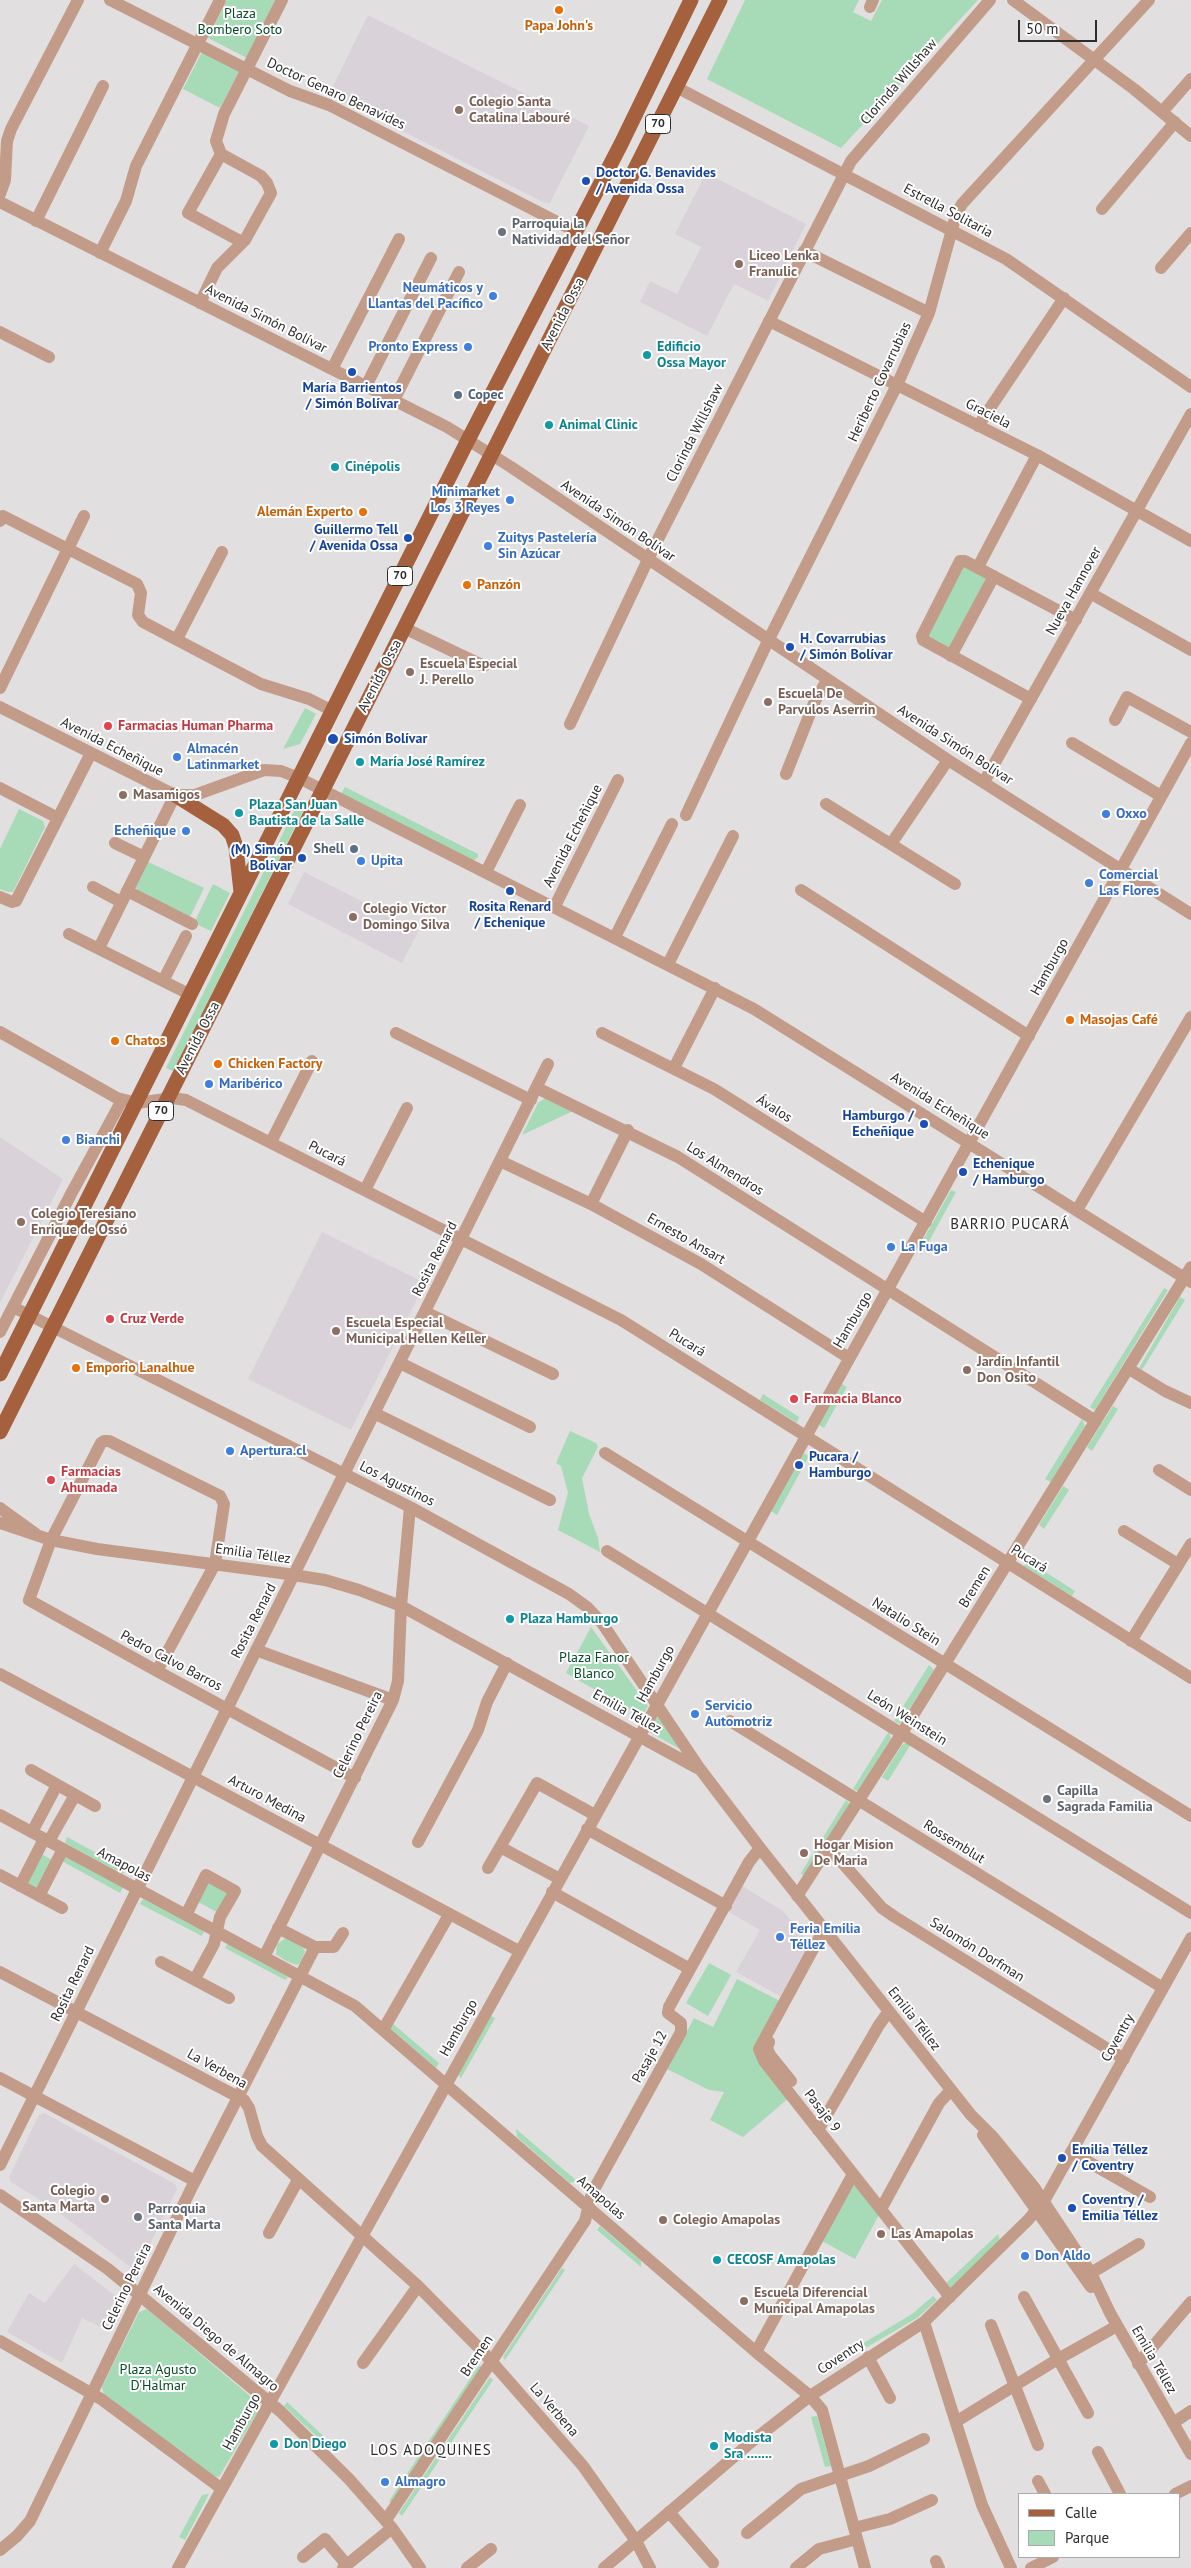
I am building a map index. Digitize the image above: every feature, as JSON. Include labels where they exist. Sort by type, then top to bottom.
[{"type":"main road","name":"Avenida Ossa","points":[[0,1374],[30,1316],[130,1102],[192,995],[468,440],[575,231],[622,144],[691,0]]},
{"type":"main road","name":"Avenida Ossa","points":[[0,1432],[720,0]]},
{"type":"main road","points":[[175,795],[223,826],[232,835],[236,847],[241,894]]},
{"type":"street","points":[[0,194],[5,180],[6,141],[78,0]]},
{"type":"street","name":"Doctor Genaro Benavides","points":[[110,0],[290,91],[329,105],[575,231]]},
{"type":"street","points":[[100,253],[126,201],[139,158],[220,0]]},
{"type":"street","points":[[200,303],[217,268],[242,242],[271,193],[270,188],[261,176],[221,154],[216,141],[218,127],[282,0]]},
{"type":"street","name":"Clorinda Willshaw","points":[[570,724],[648,560],[850,161],[990,0]]},
{"type":"street","points":[[1012,0],[1094,60],[1191,136]]},
{"type":"street","name":"Heriberto Covarrubias","points":[[686,815],[768,641],[897,385],[929,313],[950,229],[962,204],[1149,0]]},
{"type":"street","points":[[1162,112],[1191,79]]},
{"type":"street","points":[[36,221],[103,86]]},
{"type":"street","name":"Estrella Solitaria","points":[[676,87],[1006,259],[1189,380]]},
{"type":"street","points":[[1102,209],[1174,122]]},
{"type":"street","points":[[221,154],[188,213],[242,242]]},
{"type":"street","name":"Avenida Simón Bolívar","points":[[0,202],[394,400],[468,440],[948,760],[1191,914]]},
{"type":"street","points":[[1161,268],[1191,233]]},
{"type":"street","points":[[332,369],[399,239]]},
{"type":"street","points":[[804,251],[929,313]]},
{"type":"street","points":[[366,386],[431,258]]},
{"type":"street","points":[[394,400],[459,272]]},
{"type":"street","points":[[978,426],[1064,298]]},
{"type":"street","name":"Graciela","points":[[769,321],[1037,455],[1191,541]]},
{"type":"street","points":[[0,332],[49,357]]},
{"type":"street","name":"Nueva Hannover","points":[[984,782],[1191,414]]},
{"type":"street","points":[[978,567],[1037,455]]},
{"type":"street","points":[[0,688],[84,516]]},
{"type":"street","points":[[1,518],[137,584],[141,593],[138,615],[140,620],[261,684],[309,699],[333,711]]},
{"type":"street","points":[[177,639],[222,552]]},
{"type":"street","points":[[1031,699],[923,640],[922,636],[962,560],[1076,620]]},
{"type":"street","points":[[950,656],[994,576]]},
{"type":"street","points":[[1090,593],[1191,650]]},
{"type":"street","points":[[404,628],[484,666]]},
{"type":"street","points":[[786,774],[815,701],[827,680]]},
{"type":"street","points":[[1115,720],[1127,697],[1191,732]]},
{"type":"street","name":"Avenida Echeñique","points":[[0,707],[175,795],[196,795],[264,770],[281,771],[299,778],[715,988],[797,1034],[1077,1210],[1189,1275]]},
{"type":"street","points":[[1072,743],[1161,796]]},
{"type":"street","name":"Hamburgo","points":[[178,2568],[1191,743]]},
{"type":"street","points":[[0,897],[12,902],[16,901],[90,753]]},
{"type":"street","points":[[892,844],[948,760]]},
{"type":"street","name":"Avenida Echeñique","points":[[554,906],[618,780]]},
{"type":"street","points":[[0,788],[58,818]]},
{"type":"street","points":[[99,948],[175,795]]},
{"type":"street","points":[[826,804],[955,884]]},
{"type":"street","points":[[486,872],[520,805]]},
{"type":"street","points":[[616,937],[672,824]]},
{"type":"street","points":[[668,964],[733,836]]},
{"type":"street","points":[[115,843],[144,857]]},
{"type":"street","points":[[92,887],[124,896],[192,924]]},
{"type":"street","points":[[801,890],[1029,1036]]},
{"type":"street","points":[[69,934],[192,995]]},
{"type":"street","points":[[164,981],[186,936]]},
{"type":"street","points":[[674,1068],[715,988]]},
{"type":"street","points":[[1077,1210],[1191,1017]]},
{"type":"street","points":[[0,1032],[130,1102]]},
{"type":"street","name":"Ávalos","points":[[602,1033],[714,1089],[926,1222]]},
{"type":"street","points":[[396,1034],[531,1100]]},
{"type":"street","points":[[271,1142],[312,1061]]},
{"type":"street","name":"Rosita Renard","points":[[0,2164],[548,1064]]},
{"type":"street","name":"Los Almendros","points":[[537,1088],[628,1130],[678,1156],[1096,1421]]},
{"type":"street","name":"Pucará","points":[[130,1102],[167,1099],[186,1100],[621,1320],[1191,1677]]},
{"type":"street","name":"Avenida Ossa","points":[[0,1332],[66,1202],[130,1102]]},
{"type":"street","points":[[365,1190],[407,1108]]},
{"type":"street","points":[[591,1204],[628,1130]]},
{"type":"street","name":"Ernesto Ansart","points":[[500,1161],[591,1204],[701,1264],[849,1358]]},
{"type":"street","name":"Bremen","points":[[797,1896],[828,1851],[1189,1275]]},
{"type":"street","name":"Los Agustinos","points":[[13,1307],[410,1507],[569,1594],[587,1607],[602,1623],[700,1769]]},
{"type":"street","points":[[425,1312],[553,1374]]},
{"type":"street","points":[[400,1363],[530,1427]]},
{"type":"street","points":[[1129,1369],[1165,1391],[1191,1403]]},
{"type":"street","points":[[374,1413],[550,1500]]},
{"type":"street","points":[[51,1540],[101,1443],[109,1441],[223,1500],[215,1564],[157,1671]]},
{"type":"street","name":"Natalio Stein","points":[[605,1453],[1191,1816]]},
{"type":"street","points":[[1159,1470],[1191,1490]]},
{"type":"street","name":"Celerino Pereira","points":[[264,1957],[394,1700],[398,1681],[401,1606],[410,1507]]},
{"type":"street","name":"Emilia Téllez","points":[[0,1508],[38,1536]]},
{"type":"street","name":"Emilia Téllez","points":[[0,1523],[51,1540],[97,1549],[294,1575],[351,1587],[401,1606],[700,1769],[797,1896],[971,2115],[991,2148],[1041,2206],[1091,2273],[1110,2313]]},
{"type":"street","points":[[1124,1532],[1178,1564]]},
{"type":"street","name":"Pedro Calvo Barros","points":[[51,1540],[29,1600],[355,1778]]},
{"type":"street","points":[[1131,1641],[1191,1544]]},
{"type":"street","name":"León Weinstein","points":[[606,1550],[1191,1913]]},
{"type":"street","points":[[256,1650],[394,1700]]},
{"type":"street","points":[[418,1842],[478,1730],[487,1702],[507,1664]]},
{"type":"street","name":"Arturo Medina","points":[[0,1674],[519,1951]]},
{"type":"street","name":"Rossemblut","points":[[730,1720],[1163,1988]]},
{"type":"street","points":[[31,1770],[95,1806]]},
{"type":"street","points":[[488,1868],[537,1783],[595,1815]]},
{"type":"street","points":[[32,1832],[57,1785]]},
{"type":"street","points":[[20,1886],[46,1840],[75,1795]]},
{"type":"street","name":"Amapolas","points":[[0,1815],[355,2006],[756,2352],[810,2396],[822,2410],[865,2568]]},
{"type":"street","points":[[587,1829],[726,1906]]},
{"type":"street","points":[[500,1847],[560,1879]]},
{"type":"street","name":"Pasaje 12","points":[[588,2207],[592,2193],[682,2032],[681,2023],[668,2013],[749,1862],[760,1848]]},
{"type":"street","points":[[39,1896],[63,1849]]},
{"type":"street","name":"Salomón Dorfman","points":[[828,1851],[840,1860],[882,1908],[894,1917],[1124,2059]]},
{"type":"street","points":[[186,1915],[206,1874],[235,1890],[220,1917],[214,1944],[195,1979]]},
{"type":"street","points":[[0,1875],[62,1908]]},
{"type":"street","points":[[552,1892],[690,1970]]},
{"type":"street","points":[[383,2030],[449,1914]]},
{"type":"street","points":[[278,1928],[315,1947],[334,1947],[343,1933]]},
{"type":"street","points":[[791,2081],[767,2048],[827,1932]]},
{"type":"street","name":"Pasaje 9","points":[[827,1932],[759,2049],[764,2061],[950,2297]]},
{"type":"street","name":"Coventry","points":[[604,2568],[750,2443],[810,2396],[924,2322],[1041,2206],[1191,1938]]},
{"type":"street","points":[[300,1976],[315,1947]]},
{"type":"street","points":[[160,1962],[230,1998]]},
{"type":"street","name":"La Verbena","points":[[0,1972],[239,2096],[249,2108],[256,2136],[262,2146],[418,2286],[492,2362],[583,2466],[636,2541],[650,2568]]},
{"type":"street","name":"Celerino Pereira","points":[[0,2550],[17,2536],[30,2521],[195,2181],[300,1976]]},
{"type":"street","points":[[818,2130],[879,2025],[889,2012]]},
{"type":"street","points":[[0,2078],[195,2181]]},
{"type":"street","points":[[881,2209],[939,2103],[951,2090]]},
{"type":"street","points":[[1072,2152],[1150,2197]]},
{"type":"street","points":[[756,2352],[853,2174]]},
{"type":"street","points":[[269,2233],[298,2180]]},
{"type":"street","name":"Avenida Diego de Almagro","points":[[0,2194],[86,2252],[270,2402],[343,2472],[389,2524],[420,2568]]},
{"type":"street","name":"Emilia Téllez","points":[[1041,2206],[1118,2326],[1191,2454]]},
{"type":"street","name":"Bremen","points":[[389,2524],[492,2362],[585,2221],[588,2207]]},
{"type":"street","points":[[1091,2273],[1139,2244]]},
{"type":"street","points":[[363,2363],[418,2286]]},
{"type":"street","points":[[1024,2297],[1088,2413]]},
{"type":"street","points":[[1138,2364],[1191,2302]]},
{"type":"street","points":[[924,2322],[957,2421],[982,2505],[1011,2568]]},
{"type":"street","points":[[991,2325],[1016,2384],[1038,2445]]},
{"type":"street","points":[[957,2421],[1058,2359],[1118,2326]]},
{"type":"street","points":[[0,2341],[92,2393],[222,2489]]},
{"type":"street","points":[[868,2357],[890,2398]]},
{"type":"street","points":[[1173,2423],[1191,2411]]},
{"type":"street","points":[[747,2533],[800,2488],[869,2466],[924,2439]]},
{"type":"street","points":[[1098,2452],[1119,2493]]},
{"type":"street","points":[[1038,2481],[1044,2493]]},
{"type":"street","points":[[1177,2493],[1191,2486]]},
{"type":"street","points":[[796,2568],[819,2549],[932,2500]]},
{"type":"street","points":[[669,2512],[713,2563]]},
{"type":"street","points":[[303,2557],[325,2539],[345,2567],[389,2524]]},
{"type":"street","points":[[467,2568],[492,2549]]},
{"type":"street","points":[[1031,2568],[1051,2558]]},
{"type":"shaded area","name":"Colegio Santa Catalina Labouré","points":[[368,15],[589,126],[550,203],[545,203],[329,94]]},
{"type":"shaded area","name":"Liceo Lenka Franulic","points":[[706,173],[806,224],[768,301],[734,284],[707,336],[640,302],[650,281],[677,294],[701,247],[675,234]]},
{"type":"shaded area","name":"Colegio Víctor Domingo Silva","points":[[304,872],[419,930],[402,963],[288,904]]},
{"type":"shaded area","name":"Colegio Teresiano Enrique de Ossó","points":[[0,1137],[63,1179],[0,1303]]},
{"type":"shaded area","name":"Escuela Especial Municipal Hellen Keller","points":[[322,1232],[425,1283],[351,1430],[248,1379]]},
{"type":"shaded area","name":"Feria Emilia Téllez","points":[[742,1886],[783,1911],[811,1945],[782,1997],[736,1972],[760,1930],[727,1911]]},
{"type":"shaded area","name":"Colegio Santa Marta","points":[[44,2113],[175,2184],[177,2189],[139,2267],[133,2269],[53,2208],[11,2182],[9,2177],[39,2115]]},
{"type":"shaded area","points":[[74,2264],[118,2298],[120,2305],[109,2331],[82,2318],[62,2363],[7,2332],[29,2293],[45,2303]]},
{"type":"green space","name":"Plaza Bombero Soto","points":[[227,0],[276,0],[247,58],[208,38]]},
{"type":"green space","points":[[745,0],[859,0],[853,12],[871,21],[882,0],[978,0],[841,148],[707,79]]},
{"type":"green space","points":[[202,52],[239,71],[220,108],[183,89]]},
{"type":"green space","points":[[961,565],[989,577],[948,652],[925,640]]},
{"type":"green space","points":[[305,708],[316,714],[300,744],[283,749]]},
{"type":"green space","points":[[345,787],[478,854],[478,857],[473,861],[341,794]]},
{"type":"green space","points":[[300,799],[307,803],[173,1071],[166,1068]]},
{"type":"green space","points":[[19,809],[43,821],[45,827],[13,892],[8,892],[0,889],[0,849]]},
{"type":"green space","points":[[146,861],[204,888],[190,917],[139,893],[135,885]]},
{"type":"green space","points":[[213,884],[230,893],[211,931],[194,923]]},
{"type":"green space","points":[[545,1098],[573,1111],[522,1135],[538,1103]]},
{"type":"green space","points":[[951,1190],[956,1192],[922,1254],[917,1251]]},
{"type":"green space","points":[[1164,1288],[1168,1290],[1095,1410],[1090,1407]]},
{"type":"green space","points":[[1180,1297],[1185,1300],[1142,1370],[1139,1368]]},
{"type":"green space","points":[[842,1384],[847,1387],[824,1428],[819,1425]]},
{"type":"green space","points":[[763,1394],[799,1417],[797,1423],[760,1400]]},
{"type":"green space","points":[[1113,1406],[1118,1409],[1092,1451],[1087,1447]]},
{"type":"green space","points":[[1082,1419],[1085,1426],[1051,1482],[1045,1479]]},
{"type":"green space","points":[[570,1431],[596,1443],[598,1447],[582,1478],[589,1514],[598,1538],[600,1552],[558,1530],[568,1493],[561,1466],[556,1463]]},
{"type":"green space","points":[[803,1453],[809,1456],[777,1515],[771,1511]]},
{"type":"green space","points":[[1063,1486],[1069,1490],[1044,1529],[1039,1525]]},
{"type":"green space","points":[[1028,1561],[1075,1591],[1072,1596],[1024,1566]]},
{"type":"green space","name":"Plaza Fanor Blanco","points":[[591,1627],[648,1706],[642,1717],[566,1673]]},
{"type":"green space","points":[[929,1665],[934,1670],[900,1724],[894,1721]]},
{"type":"green space","points":[[657,1718],[659,1718],[680,1749],[649,1732]]},
{"type":"green space","points":[[889,1731],[891,1739],[858,1791],[853,1789]]},
{"type":"green space","points":[[908,1742],[911,1744],[888,1781],[882,1777],[902,1745]]},
{"type":"green space","points":[[846,1800],[850,1804],[805,1874],[802,1875],[801,1873]]},
{"type":"green space","points":[[67,1837],[126,1869],[123,1874],[65,1843]]},
{"type":"green space","points":[[40,1853],[54,1861],[39,1891],[24,1883]]},
{"type":"green space","points":[[62,1855],[123,1887],[120,1893],[60,1860]]},
{"type":"green space","points":[[207,1877],[233,1891],[220,1914],[195,1900]]},
{"type":"green space","points":[[143,1899],[204,1931],[202,1936],[140,1904]]},
{"type":"green space","points":[[286,1938],[302,1947],[305,1951],[301,1962],[297,1965],[286,1961],[276,1954],[277,1944]]},
{"type":"green space","points":[[228,1943],[288,1977],[285,1980],[225,1948]]},
{"type":"green space","points":[[709,1963],[731,1975],[708,2016],[686,2003]]},
{"type":"green space","points":[[737,1979],[782,2002],[755,2055],[790,2097],[743,2137],[710,2120],[724,2092],[709,2090],[667,2069],[694,2018],[713,2027]]},
{"type":"green space","points":[[491,2016],[495,2018],[461,2078],[458,2075]]},
{"type":"green space","points":[[392,2023],[439,2063],[436,2068],[389,2027]]},
{"type":"green space","points":[[516,2129],[577,2181],[570,2183],[517,2137]]},
{"type":"green space","points":[[854,2181],[880,2213],[855,2259],[822,2241]]},
{"type":"green space","points":[[600,2226],[641,2261],[641,2267],[597,2230]]},
{"type":"green space","points":[[998,2234],[1000,2241],[949,2289],[944,2285]]},
{"type":"green space","points":[[562,2268],[565,2270],[505,2360],[503,2357]]},
{"type":"green space","points":[[933,2296],[937,2300],[917,2318],[867,2347],[862,2344],[912,2314]]},
{"type":"green space","name":"Plaza Agusto D'Halmar","points":[[147,2309],[257,2402],[257,2413],[219,2477],[213,2476],[104,2394],[102,2387],[139,2312]]},
{"type":"green space","points":[[479,2365],[482,2367],[392,2504],[389,2501]]},
{"type":"green space","points":[[490,2377],[493,2380],[402,2516],[399,2513]]},
{"type":"green space","points":[[287,2402],[331,2443],[328,2447],[284,2406]]},
{"type":"green space","points":[[817,2416],[831,2466],[825,2467],[811,2417]]},
{"type":"green space","points":[[209,2494],[185,2540],[179,2537],[202,2495]]},
{"type":"place","name":"Papa John's","points":[[559,10]]},
{"type":"place","name":"Colegio Santa Catalina Labouré","points":[[459,110]]},
{"type":"place","name":"Doctor G. Benavides / Avenida Ossa","points":[[586,181]]},
{"type":"place","name":"Parroquia la Natividad del Señor","points":[[502,232]]},
{"type":"place","name":"Liceo Lenka Franulic","points":[[739,264]]},
{"type":"place","name":"Neumáticos y Llantas del Pacífico","points":[[493,296]]},
{"type":"place","name":"Pronto Express","points":[[468,347]]},
{"type":"place","name":"Edificio Ossa Mayor","points":[[647,355]]},
{"type":"place","name":"María Barrientos / Simón Bolívar","points":[[352,372]]},
{"type":"place","name":"Copec","points":[[458,395]]},
{"type":"place","name":"Animal Clinic","points":[[549,425]]},
{"type":"place","name":"Cinépolis","points":[[335,467]]},
{"type":"place","name":"Minimarket Los 3 Reyes","points":[[510,500]]},
{"type":"place","name":"Alemán Experto","points":[[363,512]]},
{"type":"place","name":"Guillermo Tell / Avenida Ossa","points":[[408,538]]},
{"type":"place","name":"Zuitys Pastelería Sin Azúcar","points":[[488,546]]},
{"type":"place","name":"Panzón","points":[[467,585]]},
{"type":"place","name":"H. Covarrubias / Simón Bolívar","points":[[790,647]]},
{"type":"place","name":"Escuela Especial J. Perello","points":[[410,672]]},
{"type":"place","name":"Escuela De Parvulos Aserrin","points":[[768,702]]},
{"type":"place","name":"Farmacias Human Pharma","points":[[108,726]]},
{"type":"place","name":"Simón Bolívar","points":[[333,739]]},
{"type":"place","name":"Almacén Latinmarket","points":[[177,757]]},
{"type":"place","name":"María José Ramírez","points":[[360,762]]},
{"type":"place","name":"Masamigos","points":[[123,795]]},
{"type":"place","name":"Plaza San Juan Bautista de la Salle","points":[[239,813]]},
{"type":"place","name":"Oxxo","points":[[1106,814]]},
{"type":"place","name":"Echeñique","points":[[186,831]]},
{"type":"place","name":"Shell","points":[[354,849]]},
{"type":"place","name":"(M) Simón Bolívar","points":[[302,858]]},
{"type":"place","name":"Upita","points":[[361,861]]},
{"type":"place","name":"Comercial Las Flores","points":[[1089,883]]},
{"type":"place","name":"Rosita Renard / Echenique","points":[[510,891]]},
{"type":"place","name":"Colegio Víctor Domingo Silva","points":[[353,917]]},
{"type":"place","name":"Masojas Café","points":[[1070,1020]]},
{"type":"place","name":"Chatos","points":[[115,1041]]},
{"type":"place","name":"Chicken Factory","points":[[218,1064]]},
{"type":"place","name":"Maribérico","points":[[209,1084]]},
{"type":"place","name":"Hamburgo / Echeñique","points":[[924,1124]]},
{"type":"place","name":"Bianchi","points":[[66,1140]]},
{"type":"place","name":"Echenique / Hamburgo","points":[[963,1172]]},
{"type":"place","name":"Colegio Teresiano Enrique de Ossó","points":[[21,1222]]},
{"type":"place","name":"La Fuga","points":[[891,1247]]},
{"type":"place","name":"Cruz Verde","points":[[110,1319]]},
{"type":"place","name":"Escuela Especial Municipal Hellen Keller","points":[[336,1331]]},
{"type":"place","name":"Emporio Lanalhue","points":[[76,1368]]},
{"type":"place","name":"Jardín Infantil Don Osito","points":[[967,1370]]},
{"type":"place","name":"Farmacia Blanco","points":[[794,1399]]},
{"type":"place","name":"Apertura.cl","points":[[230,1451]]},
{"type":"place","name":"Pucara / Hamburgo","points":[[799,1465]]},
{"type":"place","name":"Farmacias Ahumada","points":[[51,1480]]},
{"type":"place","name":"Plaza Hamburgo","points":[[510,1619]]},
{"type":"place","name":"Servicio Automotriz","points":[[695,1714]]},
{"type":"place","name":"Capilla Sagrada Familia","points":[[1047,1799]]},
{"type":"place","name":"Hogar Mision De Maria","points":[[804,1853]]},
{"type":"place","name":"Feria Emilia Téllez","points":[[780,1937]]},
{"type":"place","name":"Emilia Téllez / Coventry","points":[[1062,2158]]},
{"type":"place","name":"Colegio Santa Marta","points":[[105,2199]]},
{"type":"place","name":"Coventry / Emilia Téllez","points":[[1072,2208]]},
{"type":"place","name":"Parroquia Santa Marta","points":[[138,2217]]},
{"type":"place","name":"Colegio Amapolas","points":[[663,2220]]},
{"type":"place","name":"Las Amapolas","points":[[881,2234]]},
{"type":"place","name":"Don Aldo","points":[[1025,2256]]},
{"type":"place","name":"CECOSF Amapolas","points":[[717,2260]]},
{"type":"place","name":"Escuela Diferencial Municipal Amapolas","points":[[744,2301]]},
{"type":"place","name":"Don Diego","points":[[274,2444]]},
{"type":"place","name":"Modista Sra .......","points":[[714,2446]]},
{"type":"place","name":"Almagro","points":[[385,2482]]},
{"type":"district","name":"BARRIO PUCARÁ","points":[[1010,1225]]},
{"type":"district","name":"LOS ADOQUINES","points":[[431,2451]]}]
